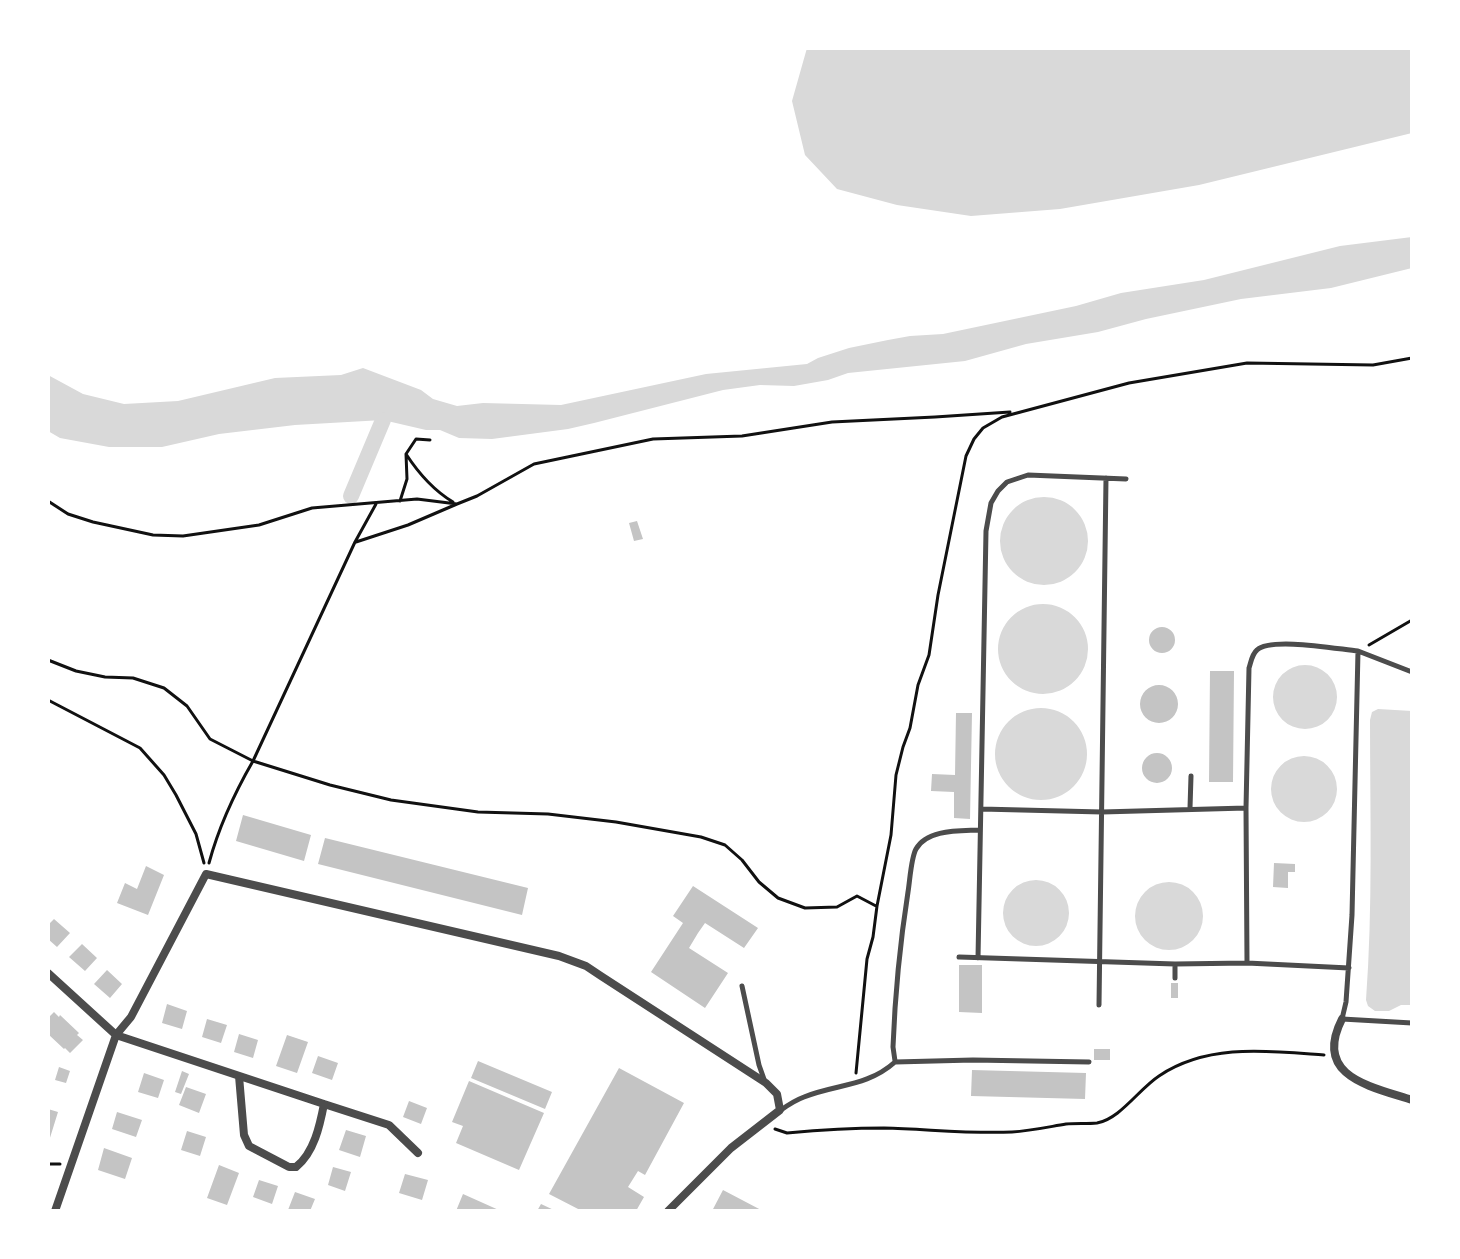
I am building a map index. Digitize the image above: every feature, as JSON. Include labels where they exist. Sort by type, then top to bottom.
[{"type":"street","points":[[55,1211],[116,1035],[131,1017],[206,874],[559,956],[586,966],[766,1083],[777,1094],[780,1110],[709,1169],[668,1211]]},
{"type":"street","points":[[48,973],[116,1035],[389,1125],[418,1153]]},
{"type":"street","points":[[1342,1019],[1333,1039],[1337,1064],[1353,1077],[1412,1100]]},
{"type":"street","points":[[239,1076],[244,1135],[249,1146],[289,1167],[296,1167],[306,1160],[321,1122],[324,1104]]},
{"type":"lane","points":[[978,958],[986,531],[991,503],[1007,482],[1028,475],[1126,479]]},
{"type":"lane","points":[[1099,1005],[1106,478]]},
{"type":"lane","points":[[1247,963],[1246,808],[1249,668],[1253,655],[1258,648],[1276,643],[1358,651],[1412,672]]},
{"type":"lane","points":[[1358,651],[1349,968],[1342,1019],[1412,1023]]},
{"type":"lane","points":[[1190,808],[1191,776]]},
{"type":"lane","points":[[981,809],[1102,812],[1246,808]]},
{"type":"lane","points":[[895,1062],[893,1047],[899,956],[916,848],[929,837],[979,830]]},
{"type":"lane","points":[[959,957],[1349,968]]},
{"type":"lane","points":[[1175,964],[1175,978]]},
{"type":"lane","points":[[742,986],[759,1065],[766,1083]]},
{"type":"lane","points":[[780,1110],[804,1097],[884,1072],[895,1062],[1089,1062]]},
{"type":"path","points":[[856,1083],[867,959],[891,835],[896,775],[910,728],[918,685],[929,655],[966,456],[974,439],[983,428],[1018,411],[1129,383],[1247,363],[1373,365],[1412,358]]},
{"type":"path","points":[[355,542],[408,525],[477,496],[534,464],[653,439],[742,436],[832,422],[1018,411]]},
{"type":"path","points":[[400,501],[407,479],[406,454],[416,439],[430,440]]},
{"type":"path","points":[[406,454],[429,485],[457,504]]},
{"type":"path","points":[[48,501],[68,514],[93,522],[153,535],[183,536],[259,525],[312,508],[417,499],[457,504]]},
{"type":"path","points":[[206,874],[217,834],[236,791],[376,504]]},
{"type":"path","points":[[1358,651],[1412,620]]},
{"type":"path","points":[[48,660],[76,671],[105,677],[133,678],[164,688],[187,706],[210,739],[253,761],[330,785],[391,800],[478,812],[548,814],[616,822],[701,837],[725,845],[778,898],[805,908],[837,907],[857,896],[877,906]]},
{"type":"path","points":[[48,700],[140,748],[164,775],[176,795],[196,834],[206,874]]},
{"type":"path","points":[[760,1125],[787,1133],[883,1128],[1014,1132],[1099,1122],[1117,1113],[1162,1073],[1196,1058],[1248,1051],[1334,1055]]},
{"type":"path","points":[[48,1164],[61,1165]]},
{"type":"shaded area","points":[[807,48],[1412,48],[1412,133],[1199,185],[1060,209],[971,216],[897,205],[837,189],[805,155],[792,101]]},
{"type":"shaded area","points":[[1412,237],[1412,268],[1331,288],[1241,299],[1098,332],[1026,344],[965,361],[848,373],[794,386],[760,385],[723,390],[568,429],[492,439],[459,438],[440,430],[426,430],[383,420],[295,425],[219,434],[162,447],[109,447],[60,438],[48,431],[48,375],[83,394],[124,404],[178,401],[275,378],[341,375],[363,368],[421,390],[433,399],[457,406],[483,403],[561,405],[706,374],[807,364],[849,348],[910,336],[943,334],[1076,306],[1121,293],[1204,280],[1340,246]]},
{"type":"shaded area","points":[[1044,497],[1069,504],[1081,516],[1088,541],[1081,566],[1069,578],[1044,585],[1019,578],[1007,566],[1000,541],[1007,516],[1019,504]]},
{"type":"shaded area","points":[[1043,604],[1060,608],[1075,617],[1084,632],[1088,649],[1084,666],[1075,681],[1060,690],[1043,694],[1026,690],[1011,681],[1002,666],[998,649],[1002,632],[1011,617],[1026,608]]},
{"type":"shaded area","points":[[1299,665],[1311,665],[1328,674],[1335,685],[1335,709],[1328,720],[1311,729],[1299,729],[1287,724],[1278,715],[1273,703],[1273,691],[1278,679],[1287,670]]},
{"type":"shaded area","points":[[1041,708],[1067,716],[1079,728],[1087,754],[1079,780],[1067,792],[1041,800],[1015,792],[1003,780],[995,754],[1003,728],[1015,716]]},
{"type":"shaded area","points":[[1378,709],[1412,711],[1412,1005],[1401,1005],[1389,1011],[1375,1011],[1366,1000],[1370,895],[1370,720],[1372,712]]},
{"type":"shaded area","points":[[1297,756],[1311,756],[1323,761],[1332,770],[1337,789],[1335,802],[1328,813],[1311,822],[1297,822],[1285,817],[1276,808],[1271,796],[1271,782],[1276,770],[1285,761]]},
{"type":"shaded area","points":[[1036,880],[1049,882],[1064,895],[1069,913],[1067,926],[1054,941],[1036,946],[1023,944],[1008,931],[1003,913],[1005,900],[1018,885]]},
{"type":"shaded area","points":[[1169,882],[1193,892],[1203,916],[1193,940],[1169,950],[1145,940],[1135,916],[1145,892]]},
{"type":"building","points":[[637,521],[643,539],[634,541],[629,523]]},
{"type":"building","points":[[1162,627],[1171,631],[1175,640],[1171,649],[1162,653],[1153,649],[1149,640],[1153,631]]},
{"type":"building","points":[[1210,671],[1234,671],[1233,782],[1209,782]]},
{"type":"building","points":[[1159,685],[1172,691],[1178,704],[1172,717],[1159,723],[1146,717],[1140,704],[1146,691]]},
{"type":"building","points":[[956,713],[972,713],[970,819],[954,818],[954,792],[931,791],[932,774],[955,775]]},
{"type":"building","points":[[1157,753],[1163,754],[1171,762],[1171,774],[1163,782],[1157,783],[1151,782],[1143,774],[1142,768],[1143,762],[1151,754]]},
{"type":"building","points":[[243,815],[311,835],[304,861],[236,841]]},
{"type":"building","points":[[325,838],[528,888],[522,915],[318,864]]},
{"type":"building","points":[[1274,863],[1295,864],[1295,872],[1288,872],[1288,888],[1273,887]]},
{"type":"building","points":[[146,866],[164,875],[148,915],[117,903],[125,883],[137,889]]},
{"type":"building","points":[[693,886],[758,928],[744,948],[705,923],[698,933],[689,948],[728,973],[705,1008],[651,972],[683,923],[673,916]]},
{"type":"building","points":[[54,919],[70,933],[57,947],[48,939],[48,925]]},
{"type":"building","points":[[82,944],[97,958],[85,971],[69,957]]},
{"type":"building","points":[[959,965],[982,965],[982,1013],[959,1012]]},
{"type":"building","points":[[107,970],[122,984],[110,998],[94,984]]},
{"type":"building","points":[[1171,983],[1178,983],[1178,998],[1171,998]]},
{"type":"building","points":[[167,1004],[187,1011],[182,1029],[162,1023]]},
{"type":"building","points":[[54,1012],[83,1040],[70,1053],[48,1034],[48,1018]]},
{"type":"building","points":[[207,1019],[227,1025],[221,1043],[202,1037]]},
{"type":"building","points":[[239,1034],[258,1040],[253,1058],[234,1052]]},
{"type":"building","points":[[287,1035],[308,1042],[297,1073],[276,1066]]},
{"type":"building","points":[[1094,1049],[1110,1049],[1110,1060],[1094,1060]]},
{"type":"building","points":[[318,1056],[338,1063],[332,1080],[312,1073]]},
{"type":"building","points":[[478,1061],[552,1092],[545,1109],[471,1078]]},
{"type":"building","points":[[59,1067],[70,1071],[66,1083],[55,1080]]},
{"type":"building","points":[[619,1068],[684,1103],[645,1175],[638,1171],[628,1187],[644,1197],[636,1211],[582,1211],[549,1194]]},
{"type":"building","points":[[972,1070],[1086,1073],[1085,1099],[971,1096]]},
{"type":"building","points":[[182,1071],[189,1074],[181,1094],[175,1092]]},
{"type":"building","points":[[144,1073],[164,1080],[158,1098],[138,1092]]},
{"type":"building","points":[[469,1081],[544,1113],[519,1170],[456,1143],[463,1126],[452,1122]]},
{"type":"building","points":[[186,1087],[206,1094],[199,1113],[179,1105]]},
{"type":"building","points":[[409,1101],[427,1108],[421,1124],[403,1117]]},
{"type":"building","points":[[48,1109],[58,1112],[49,1141],[48,1140]]},
{"type":"building","points":[[117,1112],[142,1120],[136,1137],[112,1129]]},
{"type":"building","points":[[346,1130],[366,1136],[360,1157],[339,1150]]},
{"type":"building","points":[[187,1131],[206,1137],[200,1156],[181,1150]]},
{"type":"building","points":[[104,1148],[132,1158],[125,1179],[98,1170]]},
{"type":"building","points":[[219,1165],[239,1173],[227,1205],[207,1198]]},
{"type":"building","points":[[333,1167],[351,1172],[345,1191],[328,1185]]},
{"type":"building","points":[[405,1174],[428,1180],[422,1200],[399,1193]]},
{"type":"building","points":[[259,1180],[278,1186],[272,1204],[253,1197]]},
{"type":"building","points":[[723,1190],[763,1211],[712,1211]]},
{"type":"building","points":[[295,1192],[315,1199],[310,1211],[288,1210]]},
{"type":"building","points":[[463,1194],[501,1211],[456,1211]]},
{"type":"building","points":[[541,1204],[556,1211],[537,1211]]},
{"type":"waterway","points":[[351,496],[383,420]]}]
